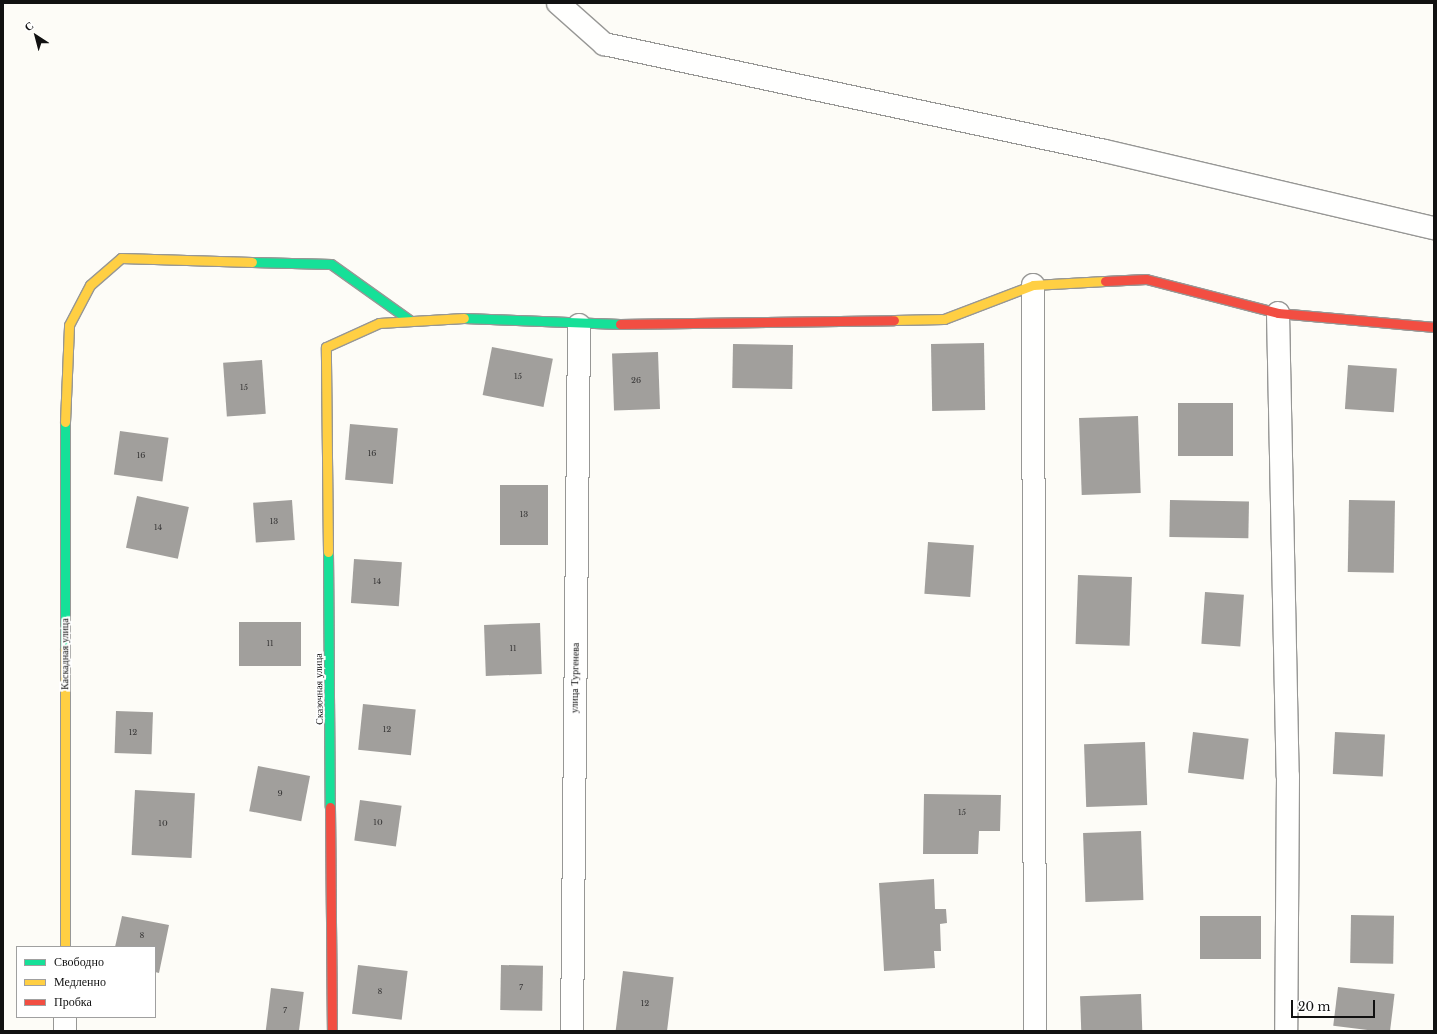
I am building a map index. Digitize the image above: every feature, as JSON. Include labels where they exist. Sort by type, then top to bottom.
[{"type":"street","points":[[558,3],[604,44],[1113,153],[1434,228]]},
{"type":"street","name":"Каскадная улица","points":[[65,946],[65,395],[69,325],[90,286],[121,258],[330,264],[411,321]]},
{"type":"street","points":[[411,321],[462,318],[578,326],[944,319],[1033,285],[1146,279],[1278,313],[1434,327]]},
{"type":"street","points":[[1033,285],[1035,1031]]},
{"type":"street","points":[[1278,313],[1288,776],[1286,1031]]},
{"type":"street","name":"Сказочная улица","points":[[332,1031],[326,348],[379,323],[411,321]]},
{"type":"street","name":"улица Тургенева","points":[[572,1031],[578,326]]},
{"type":"street","points":[[66,1018],[66,1031]]},
{"type":"building","points":[[984,343],[985,410],[932,411],[931,344]]},
{"type":"building","points":[[733,344],[793,345],[792,389],[732,388]]},
{"type":"building","points":[[492,347],[553,359],[544,407],[483,395]]},
{"type":"building","points":[[658,352],[660,409],[614,411],[612,354]]},
{"type":"building","points":[[262,360],[266,414],[227,417],[223,363]]},
{"type":"building","points":[[1348,365],[1397,368],[1394,412],[1345,409]]},
{"type":"building","points":[[1178,403],[1233,403],[1233,456],[1178,456]]},
{"type":"building","points":[[1138,416],[1141,493],[1082,495],[1079,418]]},
{"type":"building","points":[[350,424],[398,428],[393,484],[345,480]]},
{"type":"building","points":[[120,431],[169,438],[162,481],[114,475]]},
{"type":"building","points":[[500,485],[548,485],[548,545],[500,545]]},
{"type":"building","points":[[137,496],[189,507],[178,559],[126,548]]},
{"type":"building","points":[[292,500],[295,540],[256,543],[253,503]]},
{"type":"building","points":[[1170,500],[1249,501],[1248,538],[1169,537]]},
{"type":"building","points":[[1349,500],[1395,501],[1394,573],[1348,572]]},
{"type":"building","points":[[928,542],[974,545],[970,597],[924,594]]},
{"type":"building","points":[[354,559],[402,562],[399,606],[351,603]]},
{"type":"building","points":[[1078,575],[1132,577],[1130,646],[1076,644]]},
{"type":"building","points":[[1205,592],[1244,595],[1240,647],[1201,644]]},
{"type":"building","points":[[239,622],[301,622],[301,666],[239,666]]},
{"type":"building","points":[[540,623],[542,674],[486,676],[484,625]]},
{"type":"building","points":[[363,704],[416,710],[411,755],[358,750]]},
{"type":"building","points":[[116,711],[153,712],[152,754],[115,753]]},
{"type":"building","points":[[1193,732],[1249,739],[1244,780],[1188,773]]},
{"type":"building","points":[[1335,732],[1385,735],[1383,777],[1333,774]]},
{"type":"building","points":[[1145,742],[1147,805],[1086,807],[1084,744]]},
{"type":"building","points":[[258,766],[310,776],[301,821],[249,811]]},
{"type":"building","points":[[135,790],[195,793],[192,858],[132,855]]},
{"type":"building","points":[[924,794],[1001,795],[1000,831],[979,831],[978,854],[923,854]]},
{"type":"building","points":[[360,800],[402,806],[396,846],[354,841]]},
{"type":"building","points":[[1141,831],[1143,900],[1085,902],[1083,833]]},
{"type":"building","points":[[934,879],[935,909],[946,909],[947,923],[940,924],[941,951],[934,951],[935,968],[884,971],[879,883]]},
{"type":"building","points":[[1351,915],[1394,916],[1393,964],[1350,963]]},
{"type":"building","points":[[122,916],[169,925],[159,973],[156,972],[156,946],[115,946]]},
{"type":"building","points":[[1200,916],[1261,916],[1261,959],[1200,959]]},
{"type":"building","points":[[358,965],[408,971],[402,1020],[352,1014]]},
{"type":"building","points":[[501,965],[543,966],[542,1011],[500,1010]]},
{"type":"building","points":[[623,971],[674,977],[667,1031],[616,1031]]},
{"type":"building","points":[[1338,987],[1395,994],[1390,1031],[1376,1031],[1333,1026]]},
{"type":"building","points":[[271,988],[304,992],[299,1031],[266,1031]]},
{"type":"building","points":[[1141,994],[1142,1031],[1081,1031],[1080,996]]},
{"type":"traffic: fast","points":[[252,262],[331,264],[411,321]]},
{"type":"traffic: fast","points":[[464,318],[620,324]]},
{"type":"traffic: fast","points":[[65,422],[65,649]]},
{"type":"traffic: fast","points":[[328,552],[330,807]]},
{"type":"traffic: slow","points":[[65,422],[69,325],[90,285],[121,258],[252,262]]},
{"type":"traffic: slow","points":[[894,320],[944,319],[1033,285],[1105,281]]},
{"type":"traffic: slow","points":[[328,552],[326,347],[379,323],[464,318]]},
{"type":"traffic: slow","points":[[65,649],[65,946]]},
{"type":"traffic: jam","points":[[1105,281],[1146,279],[1278,313],[1434,327]]},
{"type":"traffic: jam","points":[[620,324],[894,320]]},
{"type":"traffic: jam","points":[[330,807],[332,1031]]}]
